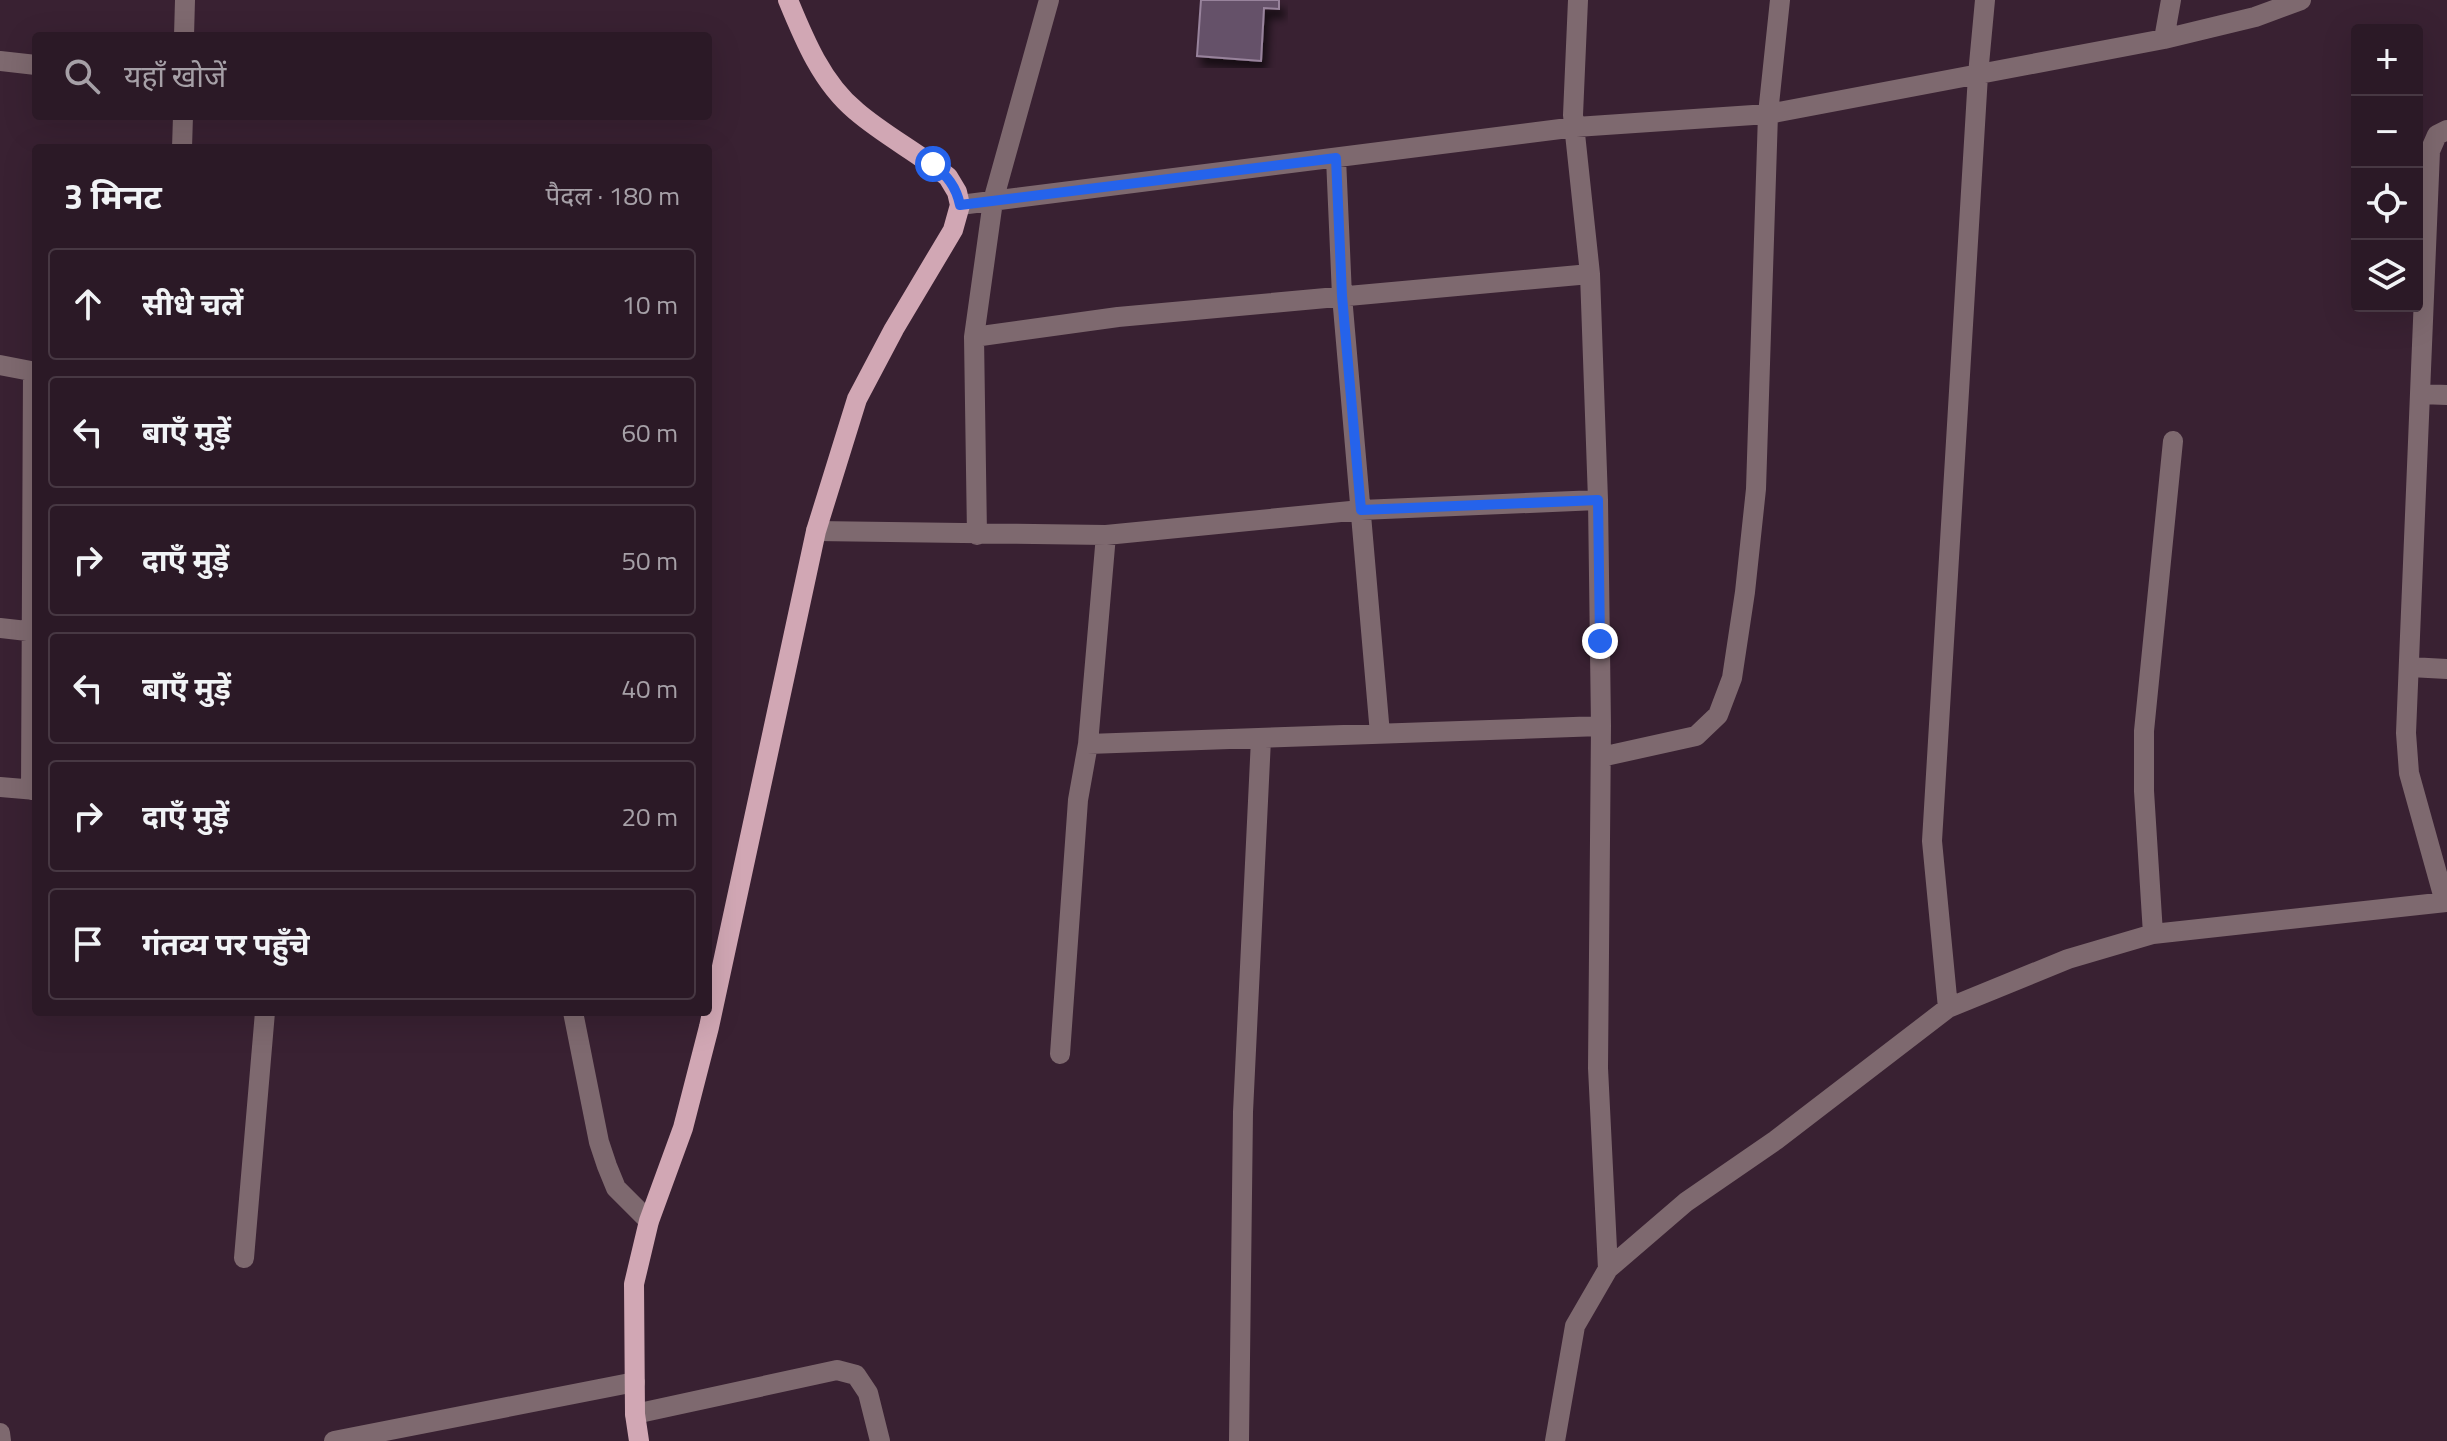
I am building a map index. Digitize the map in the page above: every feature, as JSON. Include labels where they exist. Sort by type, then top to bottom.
[{"type":"main road","points":[[712,1013],[816,531],[857,399],[894,329],[953,230],[960,205],[948,177],[853,109],[830,82],[808,48],[788,0]]},
{"type":"main road","points":[[639,1441],[635,1414],[634,1284],[649,1221],[683,1128],[711,1016]]},
{"type":"street","points":[[184,32],[185,0]]},
{"type":"street","points":[[977,535],[974,337],[993,201],[1049,0]]},
{"type":"street","points":[[1578,0],[1575,121],[1590,274],[1598,500],[1601,726],[1598,1068],[1608,1269]]},
{"type":"street","points":[[1601,757],[1696,736],[1718,715],[1732,678],[1756,489],[1768,114],[1780,0]]},
{"type":"street","points":[[1948,1008],[1932,841],[1985,0]]},
{"type":"street","points":[[2164,39],[2171,0]]},
{"type":"street","points":[[960,205],[1336,158],[1575,121],[1768,114],[2164,39],[2255,17],[2301,0]]},
{"type":"street","points":[[0,61],[32,65]]},
{"type":"street","points":[[182,144],[183,120]]},
{"type":"street","points":[[1555,1441],[1575,1326],[1608,1269],[1686,1202],[1776,1140],[1948,1008],[2068,959],[2153,934],[2446,902],[2409,773],[2406,733],[2430,151],[2437,135],[2447,130]]},
{"type":"street","points":[[1336,158],[1342,296],[1380,734]]},
{"type":"street","points":[[974,337],[1118,317],[1590,274]]},
{"type":"street","points":[[0,365],[32,372]]},
{"type":"street","points":[[2420,394],[2447,395]]},
{"type":"street","points":[[2153,934],[2144,791],[2144,731],[2173,441]]},
{"type":"street","points":[[816,531],[1106,535],[1361,510],[1598,500]]},
{"type":"street","points":[[1060,1054],[1078,800],[1088,744],[1106,535]]},
{"type":"street","points":[[0,628],[32,632]]},
{"type":"street","points":[[2410,667],[2447,669]]},
{"type":"street","points":[[1088,744],[1601,726]]},
{"type":"street","points":[[1239,1441],[1243,1112],[1261,739]]},
{"type":"street","points":[[0,787],[32,790]]},
{"type":"street","points":[[244,1258],[265,1016]]},
{"type":"street","points":[[574,1016],[599,1142],[607,1166],[616,1188],[649,1221]]},
{"type":"street","points":[[635,1414],[837,1370],[856,1375],[868,1393],[880,1441]]},
{"type":"street","points":[[334,1441],[635,1382]]},
{"type":"street","points":[[0,1433],[1,1441]]},
{"type":"building","points":[[1201,0],[1279,0],[1279,9],[1264,8],[1261,61],[1197,56]]},
{"type":"route","points":[[933,164],[948,177],[960,205],[1336,158],[1342,296],[1361,510],[1598,500],[1600,641]]}]
